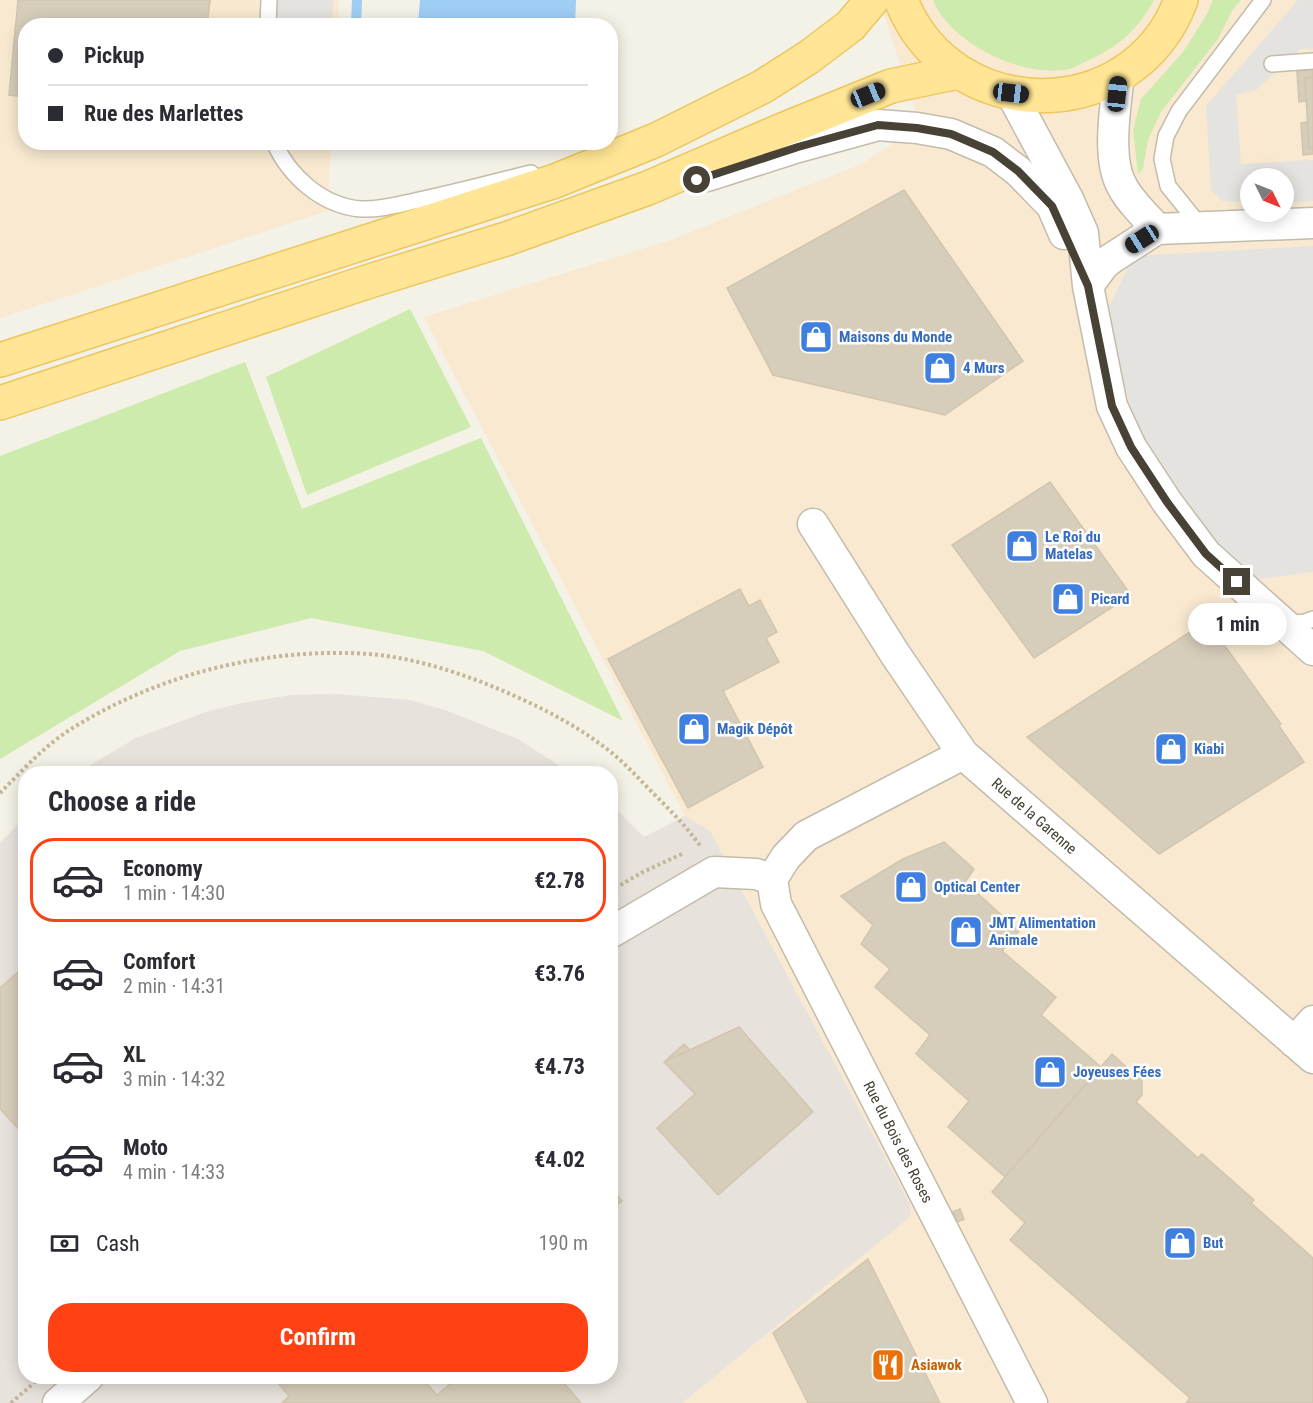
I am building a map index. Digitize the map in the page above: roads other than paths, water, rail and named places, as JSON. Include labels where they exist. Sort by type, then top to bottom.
[{"type":"main road","points":[[0,360],[277,269],[409,230],[555,181],[656,140],[762,87],[809,57],[850,26],[872,0]]},
{"type":"main road","points":[[901,0],[918,33],[934,52],[958,72],[981,84],[1011,93],[1034,96],[1056,96],[1099,84],[1119,74],[1145,55],[1165,31],[1181,0]]},
{"type":"main road","points":[[0,403],[370,281],[506,240],[648,188],[780,130],[891,86],[958,72]]},
{"type":"main road","points":[[0,350],[147,312]]},
{"type":"street","points":[[1119,74],[1113,133],[1120,184],[1157,229]]},
{"type":"street","points":[[1011,93],[1068,199],[1083,232],[1088,286],[1112,406],[1131,447],[1167,502],[1206,554],[1313,650]]},
{"type":"street","points":[[648,188],[697,180],[798,147],[878,125],[951,134],[993,152],[1018,171],[1052,206],[1088,286]]},
{"type":"street","points":[[1088,286],[1104,264],[1157,229],[1300,224],[1313,242]]},
{"type":"street","name":"Rue de la Garenne","points":[[813,524],[895,654],[963,754],[1307,1041]]},
{"type":"street","points":[[618,928],[714,872],[756,874],[772,879],[786,857],[806,836],[963,754]]},
{"type":"street","name":"Rue du Bois des Roses","points":[[772,879],[776,904],[1032,1403]]},
{"type":"street","points":[[58,1403],[80,1384]]},
{"type":"lane","points":[[268,18],[269,0]]},
{"type":"lane","points":[[1201,227],[1168,186],[1162,159],[1166,136],[1179,111],[1263,0]]},
{"type":"lane","points":[[1272,64],[1313,61]]},
{"type":"lane","points":[[618,150],[656,140]]},
{"type":"lane","points":[[277,150],[282,161],[297,178],[330,200],[361,209],[382,208],[464,190],[618,150]]},
{"type":"lane","points":[[1283,624],[1313,619]]},
{"type":"water","points":[[352,0],[362,0],[361,18],[351,18]]},
{"type":"water","points":[[420,0],[576,0],[575,18],[419,18]]},
{"type":"place","name":"Maisons du Monde","points":[[816,337]]},
{"type":"place","name":"4 Murs","points":[[940,368]]},
{"type":"place","name":"Le Roi du Matelas","points":[[1022,546]]},
{"type":"place","name":"Picard","points":[[1068,599]]},
{"type":"place","name":"Magik Dépôt","points":[[694,729]]},
{"type":"place","name":"Kiabi","points":[[1171,749]]},
{"type":"place","name":"Optical Center","points":[[911,887]]},
{"type":"place","name":"JMT Alimentation Animale","points":[[966,932]]},
{"type":"place","name":"Joyeuses Fées","points":[[1050,1072]]},
{"type":"place","name":"But","points":[[1180,1243]]},
{"type":"place","name":"Asiawok","points":[[888,1365]]}]
